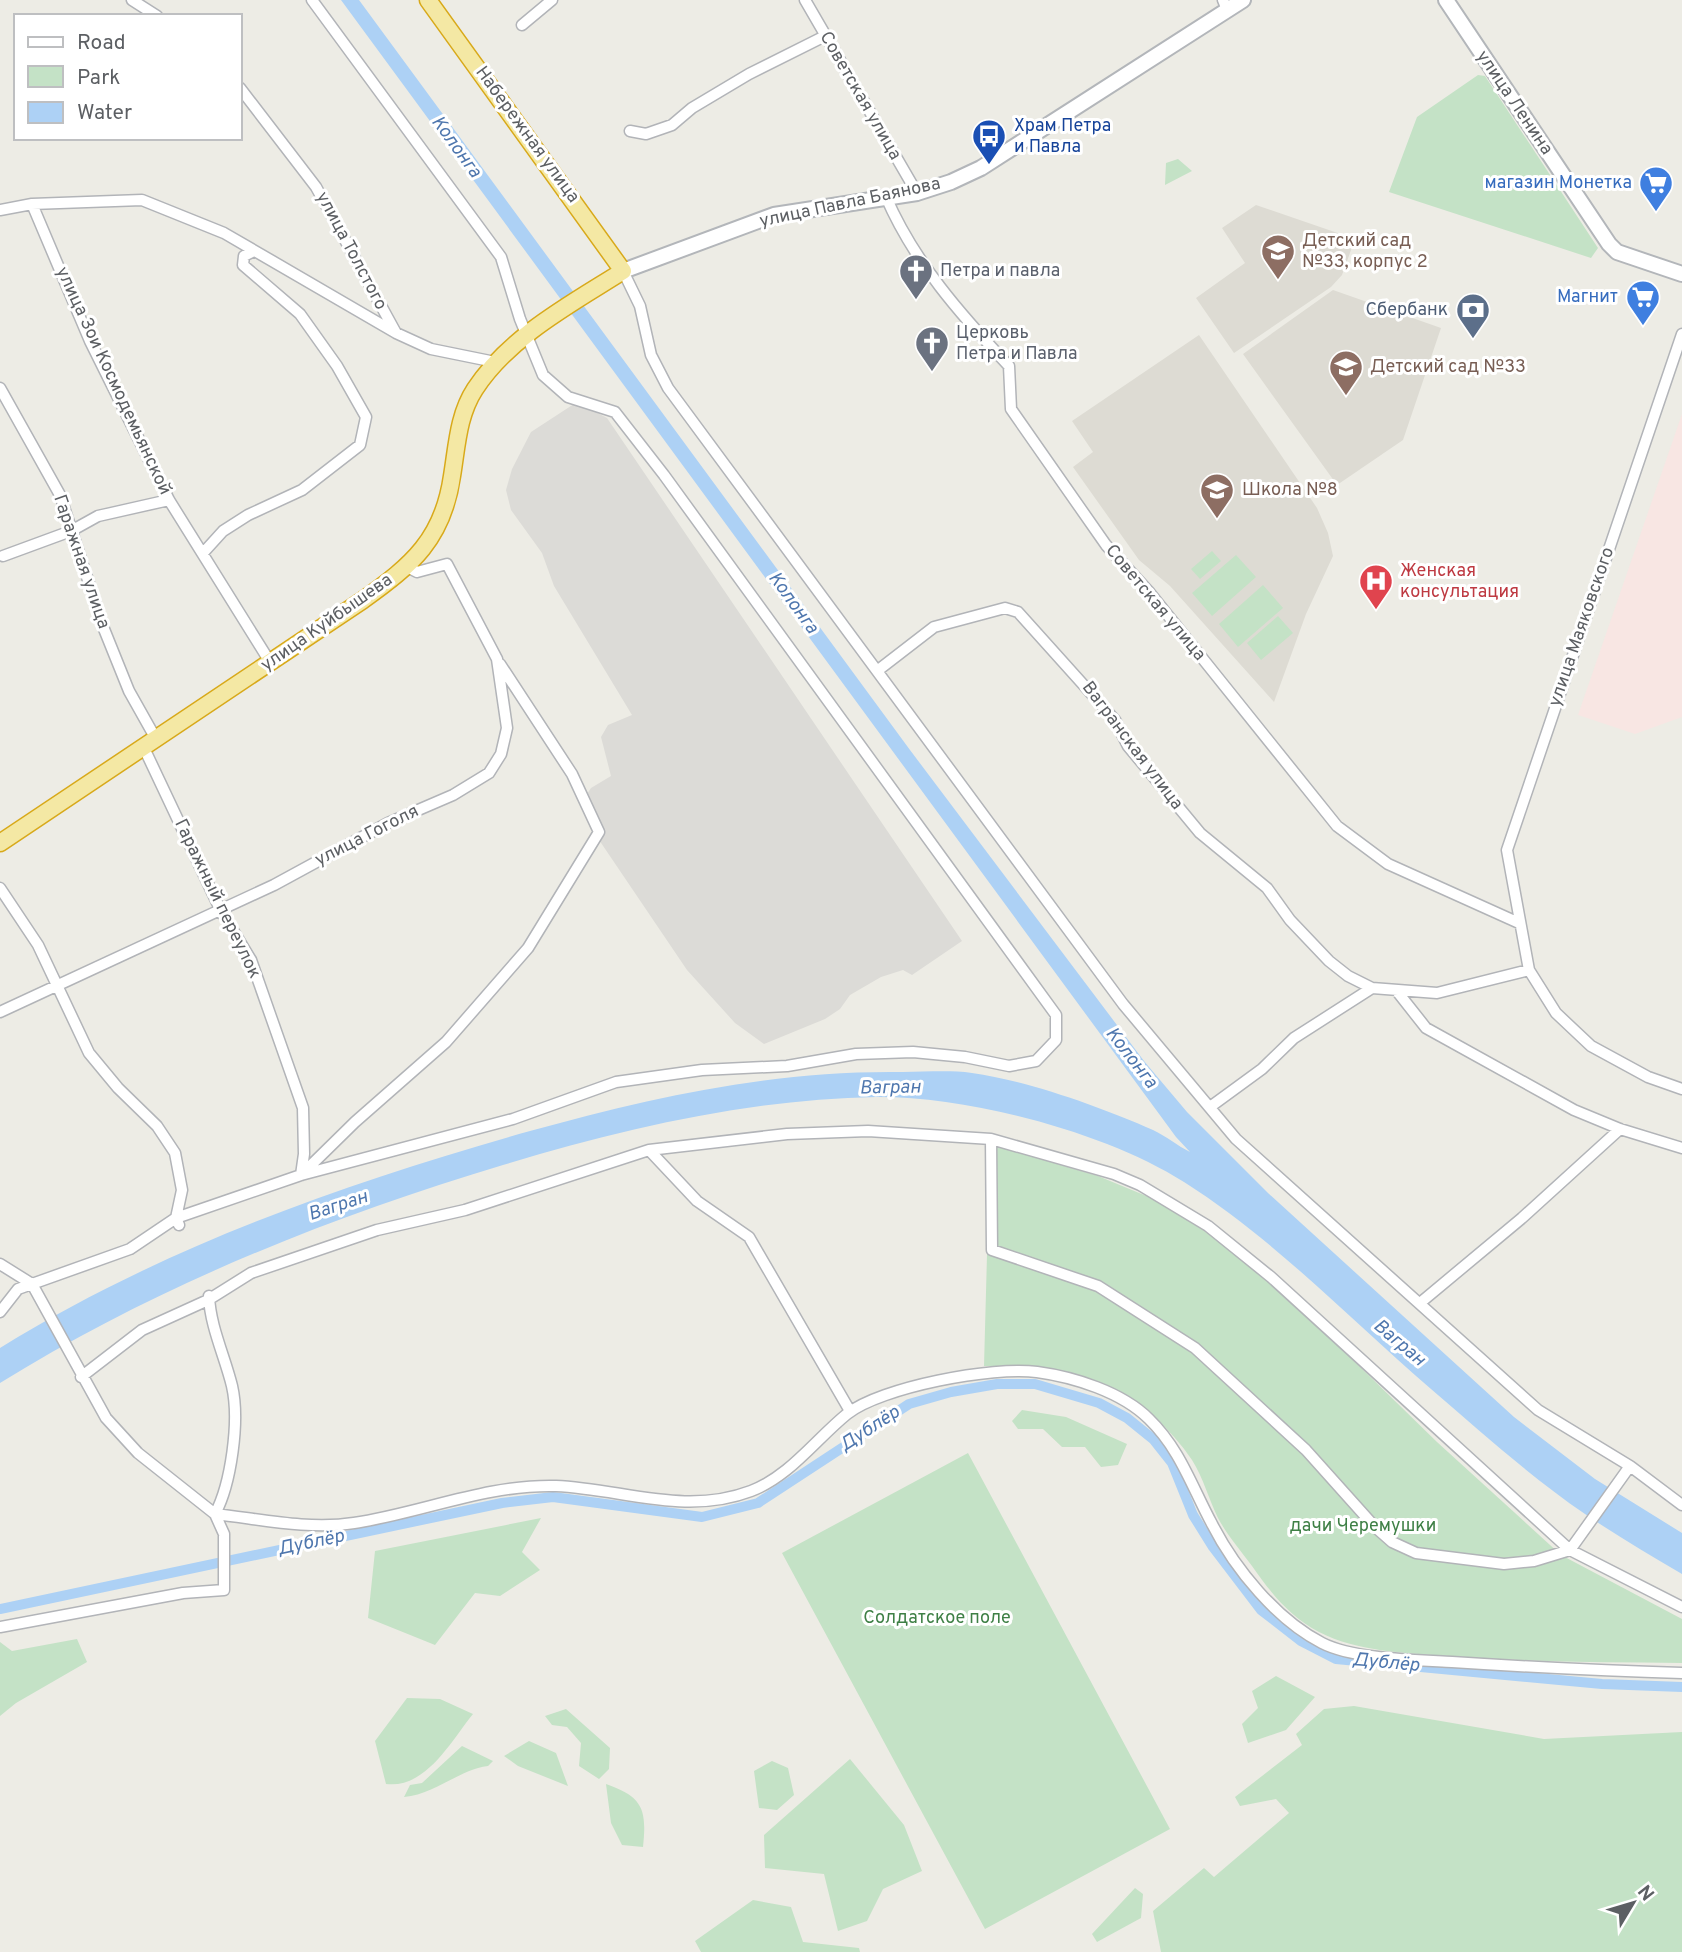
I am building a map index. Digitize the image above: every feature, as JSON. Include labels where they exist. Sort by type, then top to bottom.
[{"type":"highway","name":"Набережная улица","points":[[428,0],[623,271]]},
{"type":"highway","name":"улица Куйбышева","points":[[0,843],[150,744],[407,567],[437,530],[447,502],[461,419],[473,391],[495,362],[526,334],[623,271]]},
{"type":"main road","name":"улица Павла Баянова","points":[[623,271],[775,215],[916,193],[951,182],[981,168],[1225,5],[1243,0]]},
{"type":"main road","name":"улица Ленина","points":[[1446,0],[1609,244],[1618,252],[1682,274]]},
{"type":"street","points":[[132,0],[154,14]]},
{"type":"street","points":[[0,1312],[18,1289],[130,1249],[178,1222],[301,1175],[513,1119],[616,1082],[702,1070],[787,1066],[856,1055],[913,1052],[965,1057],[1009,1066],[1036,1061],[1056,1040],[1056,1015],[664,475],[615,412],[568,397],[542,375],[501,257],[457,193],[312,0]]},
{"type":"street","points":[[522,25],[552,0]]},
{"type":"street","name":"Советская улица","points":[[805,0],[916,193]]},
{"type":"street","points":[[631,131],[646,134],[672,125],[692,108],[749,74],[825,36]]},
{"type":"street","name":"улица Толстого","points":[[242,91],[316,187],[396,333]]},
{"type":"street","name":"Советская улица","points":[[886,197],[905,237],[953,306],[1009,366],[1011,409],[1106,545],[1150,593],[1337,826],[1388,864],[1519,923]]},
{"type":"street","points":[[0,210],[32,204],[142,200],[224,233],[396,333],[430,349],[495,362]]},
{"type":"street","name":"улица Зои Космодемьянской","points":[[32,204],[90,341],[169,500],[270,662]]},
{"type":"street","points":[[203,553],[223,531],[247,515],[302,490],[360,444],[366,417],[337,366],[300,314],[243,265],[244,256],[254,251]]},
{"type":"street","points":[[623,271],[640,306],[651,355],[668,388],[1123,1004],[1236,1139],[1538,1410],[1629,1466],[1682,1505]]},
{"type":"street","name":"улица Маяковского","points":[[1529,970],[1507,850],[1682,334]]},
{"type":"street","name":"Гаражная улица","points":[[0,388],[61,495],[104,629],[150,744]]},
{"type":"street","points":[[3,556],[71,531],[97,516],[169,500]]},
{"type":"street","name":"улица Гоголя","points":[[0,1012],[274,885],[388,823],[453,795],[489,773],[501,754],[507,728],[497,659],[447,564],[417,572],[407,567]]},
{"type":"street","name":"Вагранская улица","points":[[877,671],[934,627],[1005,608],[1018,612],[1115,720],[1128,746],[1200,833],[1267,888],[1290,920],[1329,961],[1348,976],[1372,988]]},
{"type":"street","points":[[301,1175],[355,1122],[446,1042],[528,948],[599,832],[572,774],[497,659]]},
{"type":"street","name":"Гаражный переулок","points":[[150,744],[220,909],[251,960],[303,1108],[304,1154],[301,1175]]},
{"type":"street","points":[[0,888],[38,944],[89,1053],[118,1088],[157,1126],[175,1153],[181,1190],[178,1222]]},
{"type":"street","points":[[1210,1107],[1262,1069],[1294,1038],[1372,988],[1437,993],[1529,970],[1556,1013],[1591,1046],[1648,1077],[1682,1088]]},
{"type":"street","points":[[1396,990],[1426,1028],[1574,1110],[1620,1129],[1682,1148]]},
{"type":"street","points":[[1420,1303],[1522,1219],[1620,1129]]},
{"type":"street","points":[[81,1377],[142,1329],[209,1298],[251,1273],[377,1230],[465,1210],[649,1150],[787,1133],[841,1132],[991,1139],[1114,1174],[1140,1185],[1208,1226],[1270,1277],[1572,1548],[1682,1607]]},
{"type":"street","points":[[991,1139],[992,1250],[1098,1286],[1195,1348],[1306,1450],[1392,1542],[1416,1553],[1504,1564],[1534,1561],[1572,1548],[1629,1466]]},
{"type":"street","points":[[649,1150],[697,1201],[749,1237],[850,1411]]},
{"type":"street","points":[[0,1264],[32,1284],[106,1418],[138,1453],[215,1514],[224,1534],[224,1590],[170,1595],[0,1627]]},
{"type":"street","points":[[209,1298],[233,1390],[232,1465],[226,1494],[215,1514]]},
{"type":"street","points":[[215,1514],[313,1525],[353,1523],[508,1489],[556,1486],[685,1504],[719,1500],[751,1491],[770,1481],[804,1456],[850,1411],[915,1386],[982,1372],[1032,1371],[1065,1377],[1093,1387],[1147,1416],[1178,1454],[1214,1529],[1270,1608],[1324,1645],[1388,1658],[1594,1671],[1682,1673]]},
{"type":"shaded area","name":"Детский сад №33, корпус 2","points":[[1256,205],[1355,239],[1342,275],[1331,287],[1234,353],[1196,298],[1245,263],[1222,228]]},
{"type":"shaded area","name":"Детский сад №33","points":[[1333,290],[1441,328],[1403,440],[1337,485],[1243,354]]},
{"type":"shaded area","name":"Школа №8","points":[[1199,335],[1317,508],[1328,533],[1333,556],[1306,614],[1274,702],[1170,586],[1139,560],[1073,467],[1093,452],[1072,421]]},
{"type":"shaded area","points":[[577,402],[607,418],[962,941],[912,975],[903,970],[881,977],[850,995],[840,1009],[825,1019],[764,1044],[735,1023],[687,970],[593,831],[581,803],[591,788],[611,776],[601,737],[608,725],[632,715],[554,586],[542,553],[511,510],[506,490],[512,469],[531,432]]},
{"type":"shaded area","points":[[1682,414],[1682,717],[1635,734],[1578,715]]},
{"type":"green space","points":[[1478,75],[1485,76],[1598,248],[1591,258],[1389,192],[1417,117]]},
{"type":"green space","points":[[1178,159],[1192,171],[1165,185],[1166,163]]},
{"type":"green space","points":[[1212,551],[1221,561],[1200,579],[1191,569]]},
{"type":"green space","points":[[1236,555],[1256,577],[1212,616],[1192,593]]},
{"type":"green space","points":[[1263,585],[1283,608],[1238,647],[1219,624]]},
{"type":"green space","points":[[1278,616],[1293,633],[1261,660],[1247,643]]},
{"type":"green space","name":"дачи Черемушки","points":[[990,1144],[1098,1176],[1161,1202],[1223,1243],[1311,1319],[1437,1442],[1561,1555],[1682,1619],[1682,1663],[1536,1661],[1399,1652],[1366,1648],[1334,1639],[1299,1619],[1273,1594],[1230,1537],[1218,1518],[1192,1460],[1150,1414],[1101,1385],[1074,1376],[1045,1370],[984,1366]]},
{"type":"green space","points":[[1022,1410],[1066,1417],[1127,1444],[1118,1465],[1101,1467],[1085,1447],[1062,1447],[1043,1429],[1018,1429],[1012,1421]]},
{"type":"green space","name":"Солдатское поле","points":[[968,1453],[1170,1829],[985,1929],[782,1553]]},
{"type":"green space","points":[[541,1518],[522,1552],[540,1570],[500,1596],[475,1593],[435,1645],[368,1618],[375,1551]]},
{"type":"green space","points":[[77,1639],[87,1662],[16,1703],[0,1716],[0,1642],[12,1651]]},
{"type":"green space","points":[[1276,1676],[1315,1697],[1286,1730],[1248,1743],[1242,1724],[1258,1708],[1252,1691]]},
{"type":"green space","points":[[407,1698],[440,1699],[473,1714],[425,1771],[400,1784],[386,1784],[375,1741]]},
{"type":"green space","points":[[1354,1706],[1544,1739],[1682,1732],[1682,1952],[1161,1952],[1153,1911],[1204,1868],[1214,1877],[1289,1813],[1276,1799],[1240,1806],[1235,1797],[1302,1745],[1296,1734],[1324,1709]]},
{"type":"green space","points":[[566,1709],[610,1748],[609,1769],[599,1779],[579,1766],[581,1743],[567,1727],[552,1725],[545,1716]]},
{"type":"green space","points":[[529,1741],[556,1753],[568,1786],[518,1766],[504,1756]]},
{"type":"green space","points":[[462,1746],[493,1761],[488,1766],[467,1772],[416,1795],[404,1797],[410,1785],[422,1783]]},
{"type":"green space","points":[[850,1759],[904,1825],[922,1871],[883,1889],[867,1921],[838,1931],[824,1874],[765,1868],[764,1835]]},
{"type":"green space","points":[[772,1761],[788,1768],[794,1795],[777,1810],[759,1808],[754,1771]]},
{"type":"green space","points":[[606,1784],[628,1794],[640,1806],[644,1823],[643,1847],[622,1845],[611,1823]]},
{"type":"green space","points":[[1135,1888],[1143,1894],[1141,1918],[1097,1942],[1092,1934]]},
{"type":"green space","points":[[753,1900],[791,1907],[803,1942],[859,1948],[860,1952],[701,1952],[695,1941]]},
{"type":"water","points":[[341,0],[359,0],[910,750],[1144,1061],[1187,1112],[1268,1193],[1514,1417],[1595,1479],[1682,1533],[1682,1574],[1597,1522],[1545,1485],[1431,1389],[1280,1254],[1217,1204],[1184,1182],[1116,1147],[1035,1120],[993,1110],[912,1098],[829,1099],[734,1110],[640,1128],[503,1165],[372,1208],[244,1258],[120,1315],[0,1383],[0,1348],[62,1312],[191,1249],[324,1196],[461,1151],[668,1097],[808,1076],[964,1072],[1017,1082],[1087,1104],[1153,1130],[1190,1152],[1176,1137]]},
{"type":"waterway","name":"Дублёр","points":[[0,1609],[502,1503],[553,1497],[702,1517],[758,1503],[909,1404],[951,1392],[997,1384],[1035,1384],[1099,1403],[1127,1418],[1153,1439],[1172,1463],[1193,1515],[1213,1547],[1261,1610],[1301,1641],[1336,1659],[1602,1684],[1682,1687]]},
{"type":"place","name":"Храм Петра и Павла","points":[[989,166]]},
{"type":"place","name":"магазин Монетка","points":[[1656,213]]},
{"type":"place","name":"Детский сад №33, корпус 2","points":[[1278,281]]},
{"type":"place","name":"Петра и павла","points":[[916,301]]},
{"type":"place","name":"Магнит","points":[[1643,327]]},
{"type":"place","name":"Сбербанк","points":[[1473,340]]},
{"type":"place","name":"Церковь Петра и Павла","points":[[932,373]]},
{"type":"place","name":"Детский сад №33","points":[[1346,397]]},
{"type":"place","name":"Школа №8","points":[[1217,520]]},
{"type":"place","name":"Женская консультация","points":[[1376,611]]},
{"type":"water label","name":"Колонга","points":[[456,147]]},
{"type":"water label","name":"Колонга","points":[[793,603]]},
{"type":"water label","name":"Колонга","points":[[1131,1058]]},
{"type":"water label","name":"Вагран","points":[[890,1088]]},
{"type":"water label","name":"Вагран","points":[[338,1206]]},
{"type":"water label","name":"Вагран","points":[[1399,1343]]}]
